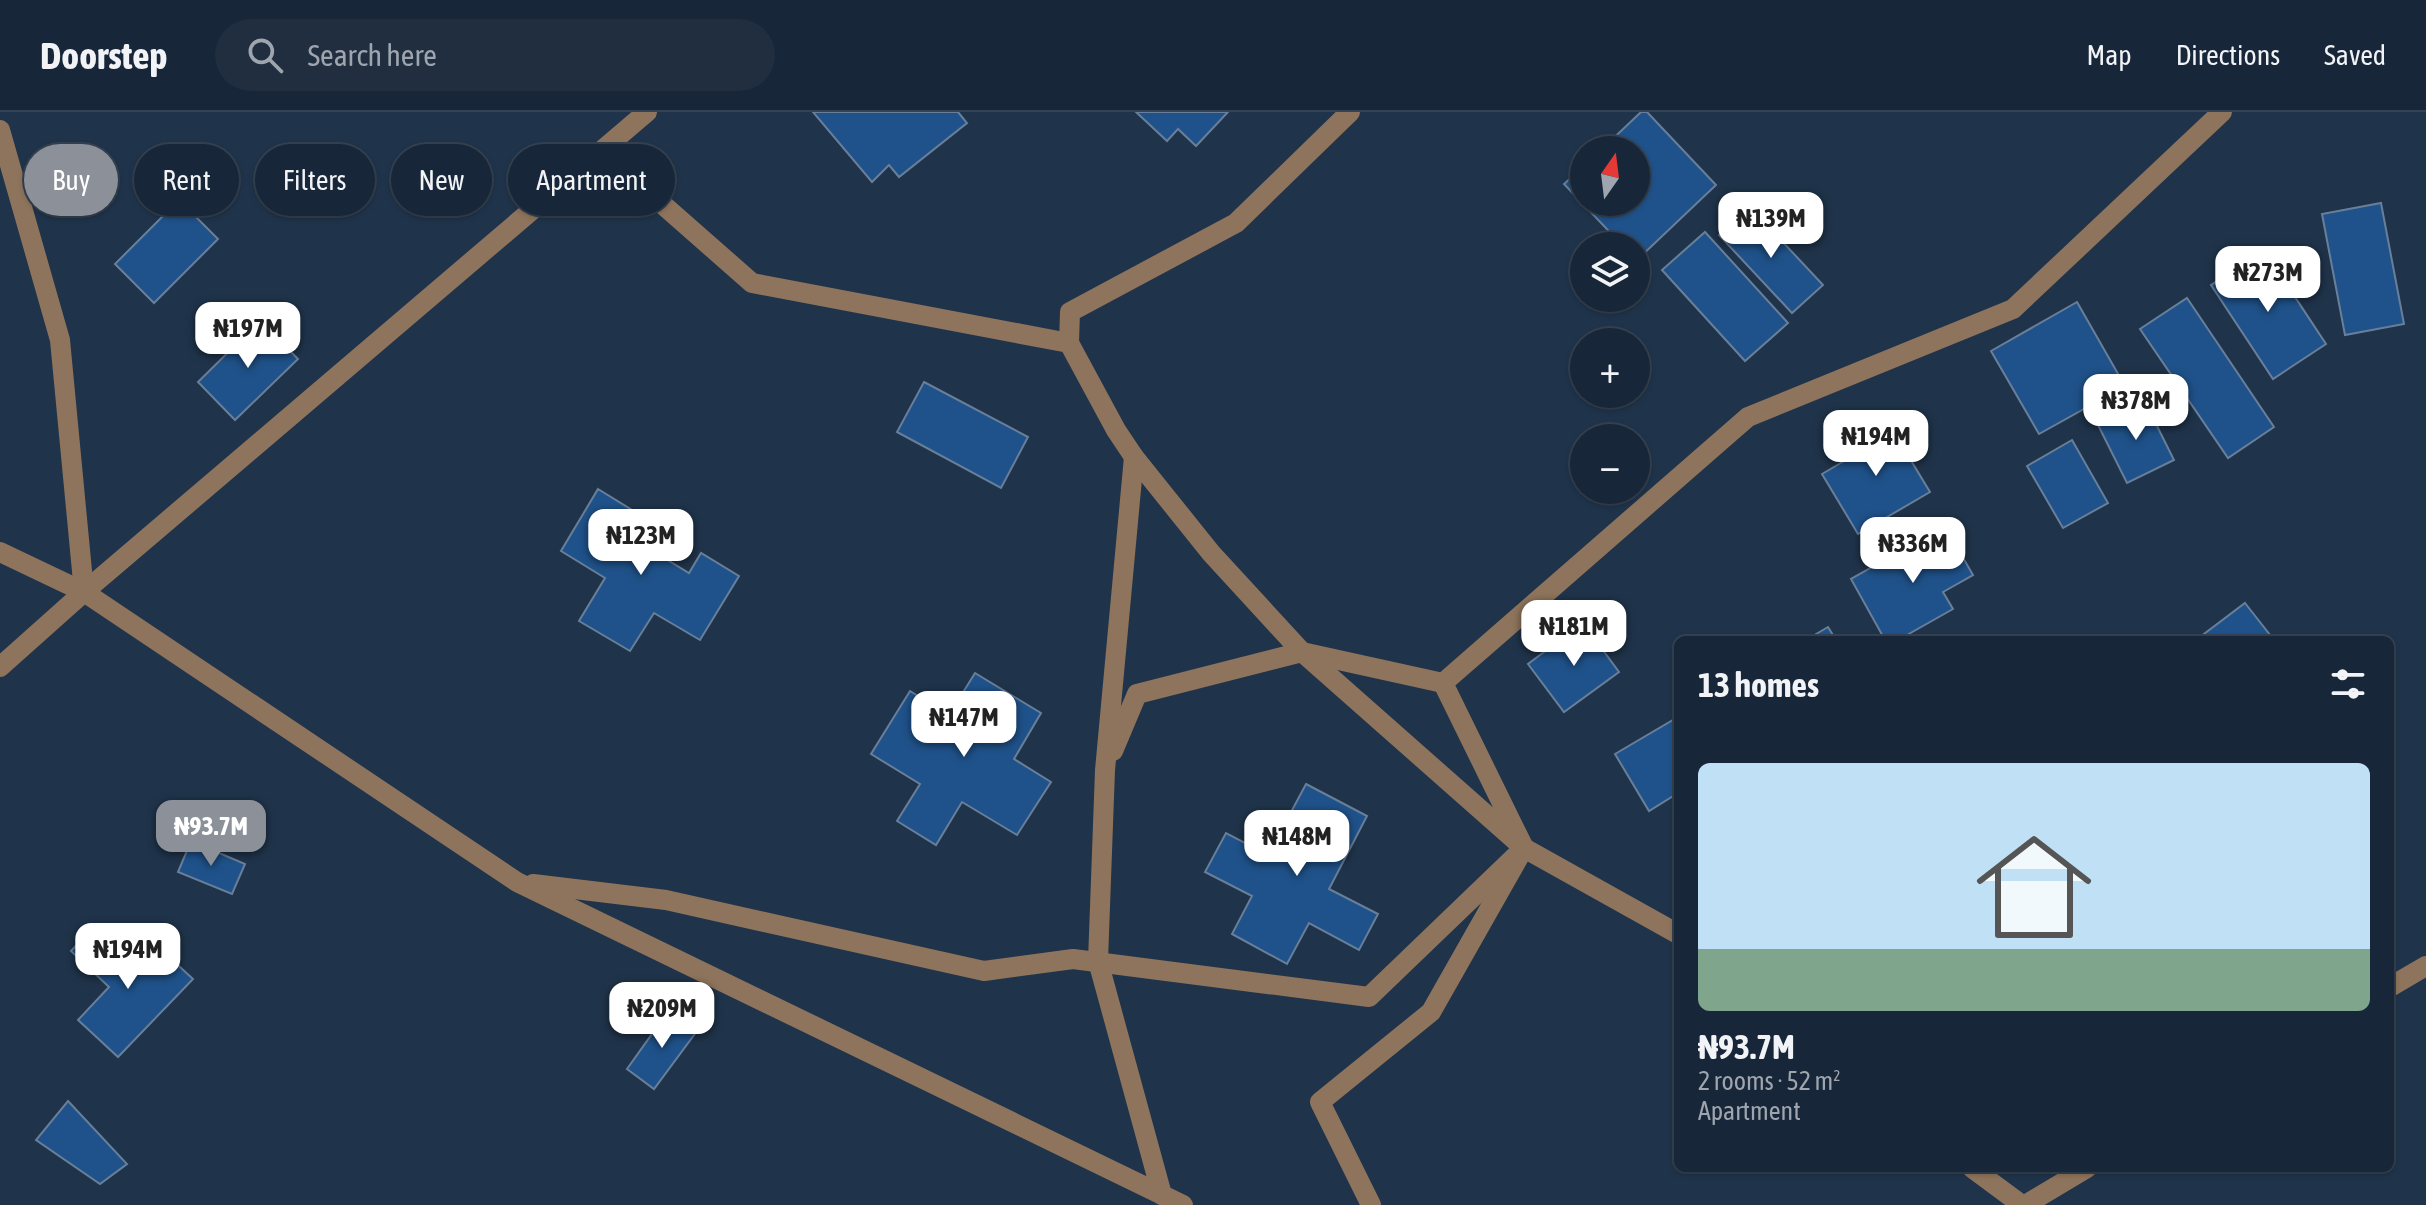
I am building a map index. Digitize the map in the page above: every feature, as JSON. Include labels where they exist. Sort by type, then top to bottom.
[{"type":"street","points":[[612,144],[647,112]]},
{"type":"street","points":[[1350,112],[1236,223],[1070,312],[1069,343],[1134,457],[1211,553],[1302,652],[1524,848],[1674,932]]},
{"type":"street","points":[[1443,683],[1748,417],[2013,309],[2222,112]]},
{"type":"street","points":[[0,130],[60,340],[84,592]]},
{"type":"street","points":[[675,215],[752,283],[1069,343]]},
{"type":"street","points":[[0,667],[84,592],[528,216]]},
{"type":"street","points":[[1134,457],[1105,770],[1098,961],[1162,1195]]},
{"type":"street","points":[[0,552],[84,592],[517,882],[1183,1205]]},
{"type":"street","points":[[1105,770],[1137,694],[1302,652],[1443,683]]},
{"type":"street","points":[[1443,683],[1524,848]]},
{"type":"street","points":[[517,882],[666,900],[984,971],[1073,959],[1369,997],[1524,848]]},
{"type":"street","points":[[1371,1205],[1320,1102],[1431,1012],[1524,848]]},
{"type":"street","points":[[2394,985],[2426,966]]},
{"type":"street","points":[[1978,1172],[2023,1205],[2080,1172]]},
{"type":"building","points":[[813,112],[958,112],[967,123],[899,177],[889,165],[872,182]]},
{"type":"building","points":[[1136,112],[1228,112],[1196,146],[1178,129],[1167,141]]},
{"type":"building","points":[[1641,112],[1647,112],[1716,185],[1650,248],[1650,232],[1610,232],[1594,216],[1650,216],[1650,136],[1616,136]]},
{"type":"building","points":[[2381,203],[2404,324],[2345,335],[2322,214]]},
{"type":"building","points":[[1750,207],[1823,285],[1792,313],[1719,235]]},
{"type":"building","points":[[163,216],[195,216],[218,239],[154,303],[115,264]]},
{"type":"building","points":[[1705,232],[1788,323],[1745,361],[1662,270]]},
{"type":"building","points":[[2264,250],[2326,344],[2273,379],[2211,285]]},
{"type":"building","points":[[2187,298],[2274,427],[2228,458],[2140,329]]},
{"type":"building","points":[[2077,302],[2125,386],[2039,434],[1991,351]]},
{"type":"building","points":[[260,321],[298,359],[235,420],[198,382]]},
{"type":"building","points":[[924,382],[1028,437],[1001,488],[897,432]]},
{"type":"building","points":[[2144,400],[2174,460],[2127,483],[2097,423]]},
{"type":"building","points":[[1884,416],[1930,492],[1858,534],[1822,474],[1863,450],[1854,434]]},
{"type":"building","points":[[2072,440],[2108,503],[2063,528],[2027,466]]},
{"type":"building","points":[[598,489],[650,521],[638,542],[689,573],[701,553],[739,576],[700,640],[654,613],[630,651],[579,621],[605,578],[561,551]]},
{"type":"building","points":[[1945,526],[1973,575],[1943,592],[1953,609],[1905,636],[1883,636],[1851,579]]},
{"type":"building","points":[[2245,603],[2271,636],[2201,636]]},
{"type":"building","points":[[1583,623],[1619,672],[1564,712],[1528,664]]},
{"type":"building","points":[[1828,627],[1834,636],[1813,636]]},
{"type":"building","points":[[975,673],[1041,713],[1014,759],[1051,782],[1017,835],[962,802],[936,845],[897,821],[920,784],[871,754],[910,691],[949,715]]},
{"type":"building","points":[[1674,719],[1674,795],[1649,811],[1615,754]]},
{"type":"building","points":[[1306,784],[1367,816],[1329,889],[1378,914],[1359,950],[1309,923],[1287,964],[1232,934],[1252,896],[1205,872],[1226,833],[1268,855]]},
{"type":"building","points":[[191,841],[245,864],[232,894],[178,872]]},
{"type":"building","points":[[91,930],[131,967],[154,943],[193,979],[118,1057],[78,1020],[109,987],[71,951]]},
{"type":"building","points":[[669,1010],[697,1031],[654,1089],[627,1069]]},
{"type":"building","points":[[68,1101],[127,1164],[100,1184],[36,1140]]}]
